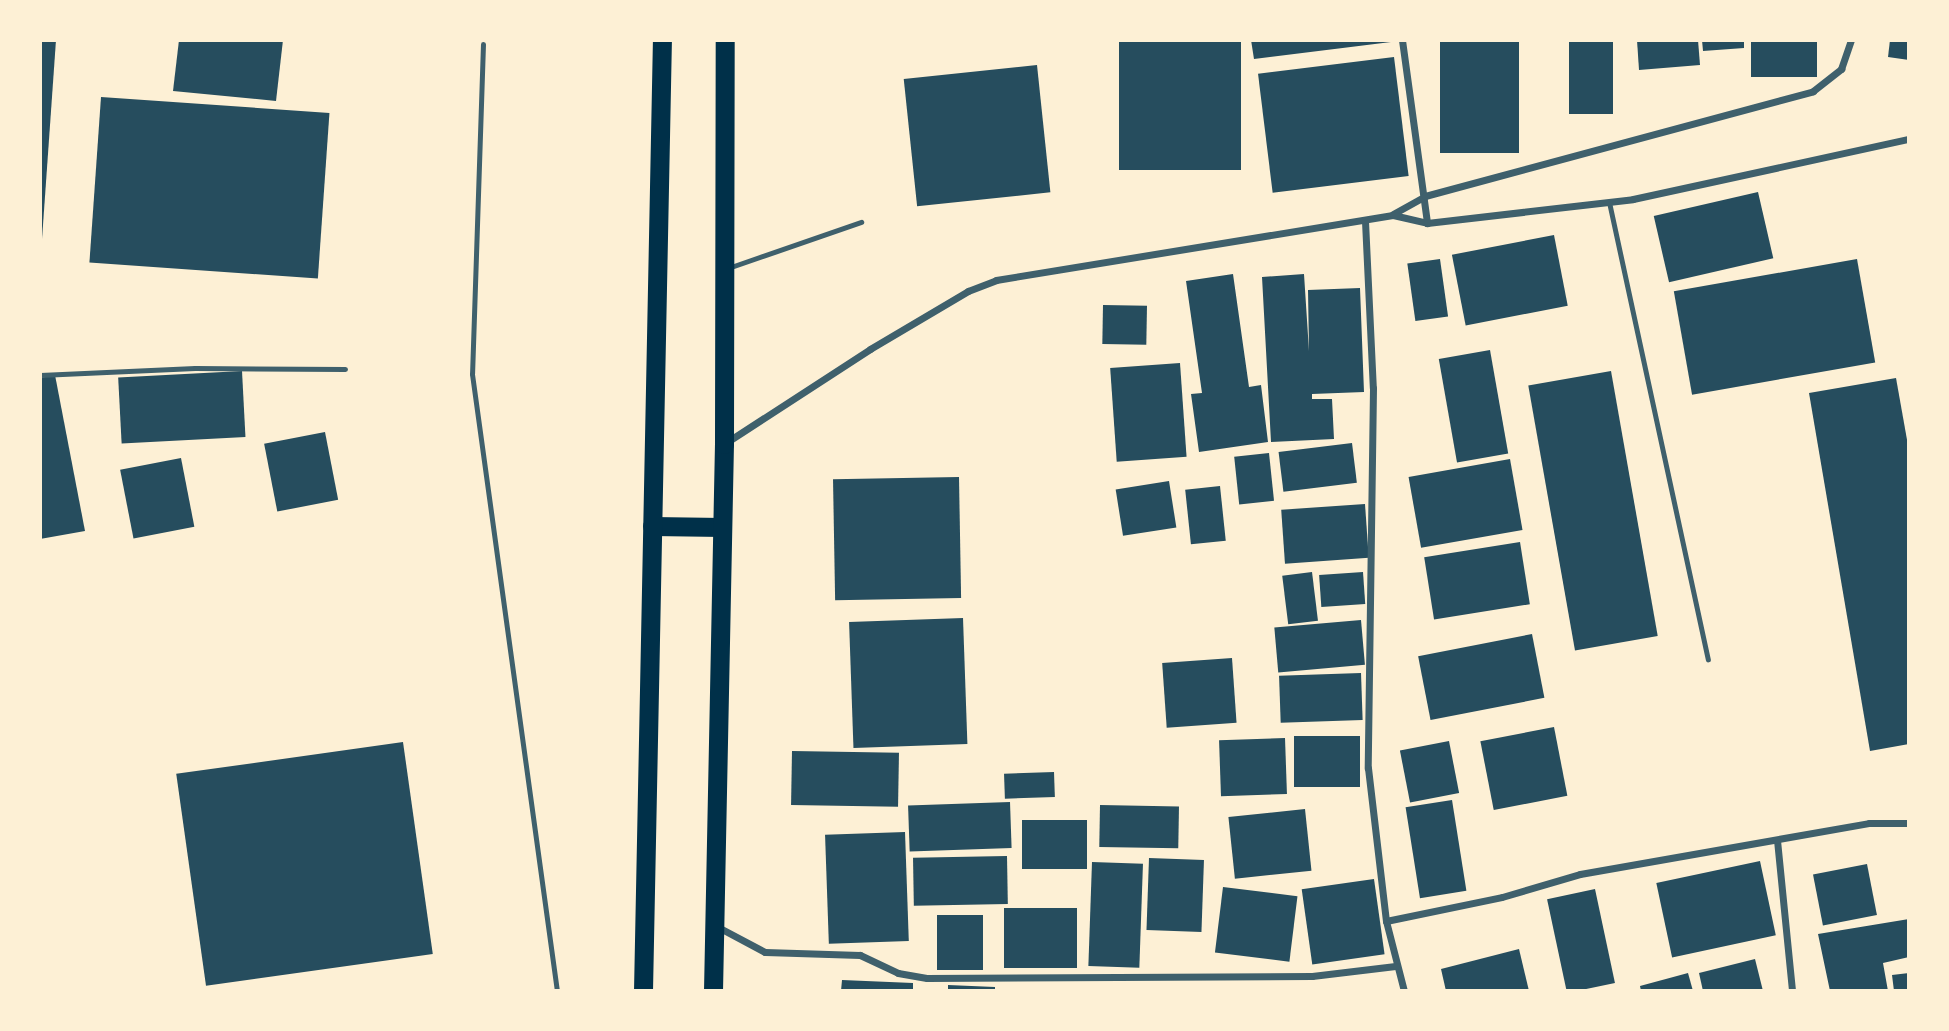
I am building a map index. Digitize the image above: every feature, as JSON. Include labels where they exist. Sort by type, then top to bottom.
[{"type":"highway","points":[[643,991],[662,40]]},
{"type":"highway","points":[[713,991],[724,444],[725,40]]},
{"type":"highway","points":[[652,526],[722,527]]},
{"type":"street","points":[[1402,40],[1427,223]]},
{"type":"street","points":[[724,444],[870,349],[968,291],[996,280],[1393,215],[1425,196],[1813,90],[1841,69],[1851,40]]},
{"type":"street","points":[[1393,215],[1427,223],[1609,202],[1909,139]]},
{"type":"street","points":[[1365,221],[1373,388],[1368,768],[1386,921],[1395,966],[1404,991]]},
{"type":"street","points":[[1386,921],[1502,897],[1580,874],[1869,823],[1909,823]]},
{"type":"street","points":[[1777,840],[1792,991]]},
{"type":"street","points":[[713,924],[765,952],[860,955],[898,974],[927,978],[1312,976],[1395,966]]},
{"type":"lane","points":[[483,44],[472,374],[557,991]]},
{"type":"lane","points":[[1609,202],[1708,659]]},
{"type":"lane","points":[[724,269],[861,222]]},
{"type":"lane","points":[[40,375],[195,368],[345,369]]},
{"type":"building","points":[[40,40],[56,40],[42,239],[40,239]]},
{"type":"building","points":[[179,40],[283,40],[276,101],[173,91]]},
{"type":"building","points":[[1119,40],[1241,40],[1241,170],[1119,170]]},
{"type":"building","points":[[1251,40],[1391,40],[1391,42],[1254,59]]},
{"type":"building","points":[[1440,40],[1519,40],[1519,153],[1440,153]]},
{"type":"building","points":[[1569,40],[1613,40],[1613,114],[1569,114]]},
{"type":"building","points":[[1637,40],[1698,40],[1700,65],[1639,70]]},
{"type":"building","points":[[1702,40],[1744,40],[1744,48],[1703,51]]},
{"type":"building","points":[[1751,40],[1817,40],[1817,77],[1751,77]]},
{"type":"building","points":[[1890,40],[1909,40],[1909,60],[1888,57]]},
{"type":"building","points":[[1394,57],[1409,176],[1273,193],[1258,74]]},
{"type":"building","points":[[1037,65],[1050,192],[917,206],[904,79]]},
{"type":"building","points":[[101,97],[329,113],[318,279],[89,263]]},
{"type":"building","points":[[1758,192],[1773,258],[1669,282],[1654,216]]},
{"type":"building","points":[[1554,235],[1568,306],[1466,326],[1452,255]]},
{"type":"building","points":[[1440,259],[1448,316],[1415,321],[1407,264]]},
{"type":"building","points":[[1857,259],[1875,362],[1692,395],[1674,291]]},
{"type":"building","points":[[1233,274],[1249,387],[1261,385],[1268,442],[1199,452],[1191,394],[1202,393],[1186,281]]},
{"type":"building","points":[[1304,274],[1309,351],[1308,290],[1360,288],[1364,392],[1312,394],[1312,399],[1332,399],[1334,439],[1271,442],[1262,277]]},
{"type":"building","points":[[1103,305],[1147,306],[1146,345],[1102,344]]},
{"type":"building","points":[[1490,350],[1508,453],[1457,462],[1439,359]]},
{"type":"building","points":[[1180,363],[1187,457],[1117,462],[1110,368]]},
{"type":"building","points":[[242,371],[245,437],[122,443],[118,377]]},
{"type":"building","points":[[1611,371],[1658,636],[1575,650],[1528,386]]},
{"type":"building","points":[[55,375],[85,531],[40,539],[40,378]]},
{"type":"building","points":[[1896,378],[1909,451],[1909,744],[1870,751],[1809,393]]},
{"type":"building","points":[[325,432],[338,500],[277,512],[264,444]]},
{"type":"building","points":[[1352,443],[1357,483],[1283,492],[1279,452]]},
{"type":"building","points":[[1269,453],[1274,501],[1239,504],[1234,457]]},
{"type":"building","points":[[181,458],[194,527],[133,539],[120,470]]},
{"type":"building","points":[[1510,459],[1523,530],[1421,548],[1409,477]]},
{"type":"building","points":[[959,477],[961,598],[835,600],[833,479]]},
{"type":"building","points":[[1169,481],[1176,527],[1123,536],[1116,489]]},
{"type":"building","points":[[1220,486],[1226,541],[1191,544],[1185,490]]},
{"type":"building","points":[[1365,504],[1369,558],[1285,564],[1281,510]]},
{"type":"building","points":[[1520,542],[1530,604],[1434,619],[1424,557]]},
{"type":"building","points":[[1312,572],[1318,621],[1288,624],[1282,576]]},
{"type":"building","points":[[1363,572],[1365,604],[1321,607],[1319,575]]},
{"type":"building","points":[[963,618],[967,744],[853,748],[849,622]]},
{"type":"building","points":[[1361,620],[1365,665],[1278,672],[1274,628]]},
{"type":"building","points":[[1532,634],[1544,698],[1431,720],[1418,656]]},
{"type":"building","points":[[1232,658],[1237,723],[1167,728],[1162,663]]},
{"type":"building","points":[[1361,673],[1363,720],[1281,723],[1279,676]]},
{"type":"building","points":[[1554,727],[1567,796],[1494,810],[1480,741]]},
{"type":"building","points":[[1294,736],[1360,736],[1360,787],[1294,787]]},
{"type":"building","points":[[1285,738],[1287,794],[1221,796],[1219,740]]},
{"type":"building","points":[[1449,741],[1459,793],[1410,803],[1400,751]]},
{"type":"building","points":[[403,742],[433,954],[206,986],[176,774]]},
{"type":"building","points":[[792,751],[899,753],[898,807],[791,805]]},
{"type":"building","points":[[1054,772],[1055,797],[1005,799],[1004,774]]},
{"type":"building","points":[[1452,800],[1466,891],[1420,898],[1406,807]]},
{"type":"building","points":[[1010,802],[1012,848],[910,852],[908,806]]},
{"type":"building","points":[[1100,805],[1179,806],[1178,848],[1099,847]]},
{"type":"building","points":[[1305,809],[1311,871],[1235,879],[1228,817]]},
{"type":"building","points":[[1022,820],[1087,820],[1087,869],[1022,869]]},
{"type":"building","points":[[905,832],[909,941],[829,944],[825,835]]},
{"type":"building","points":[[1007,856],[1008,904],[914,906],[913,858]]},
{"type":"building","points":[[1149,858],[1204,860],[1201,932],[1146,930]]},
{"type":"building","points":[[1760,861],[1776,935],[1672,957],[1656,883]]},
{"type":"building","points":[[1092,862],[1143,864],[1139,968],[1088,966]]},
{"type":"building","points":[[1867,864],[1877,915],[1823,926],[1813,874]]},
{"type":"building","points":[[1374,879],[1385,954],[1312,964],[1302,889]]},
{"type":"building","points":[[1223,887],[1297,896],[1289,962],[1215,953]]},
{"type":"building","points":[[1595,889],[1615,983],[1567,991],[1547,899]]},
{"type":"building","points":[[1004,908],[1077,908],[1077,968],[1004,968]]},
{"type":"building","points":[[937,915],[983,915],[983,970],[937,970]]},
{"type":"building","points":[[1909,919],[1909,957],[1883,963],[1888,991],[1830,991],[1818,934]]},
{"type":"building","points":[[1519,949],[1529,991],[1446,991],[1441,969]]},
{"type":"building","points":[[1755,959],[1763,991],[1703,991],[1699,973]]},
{"type":"building","points":[[1688,973],[1693,991],[1641,991],[1640,986]]},
{"type":"building","points":[[1909,973],[1909,991],[1894,991],[1892,975]]},
{"type":"building","points":[[842,980],[913,983],[913,991],[841,991]]},
{"type":"building","points":[[948,985],[995,987],[995,991],[948,991]]}]
